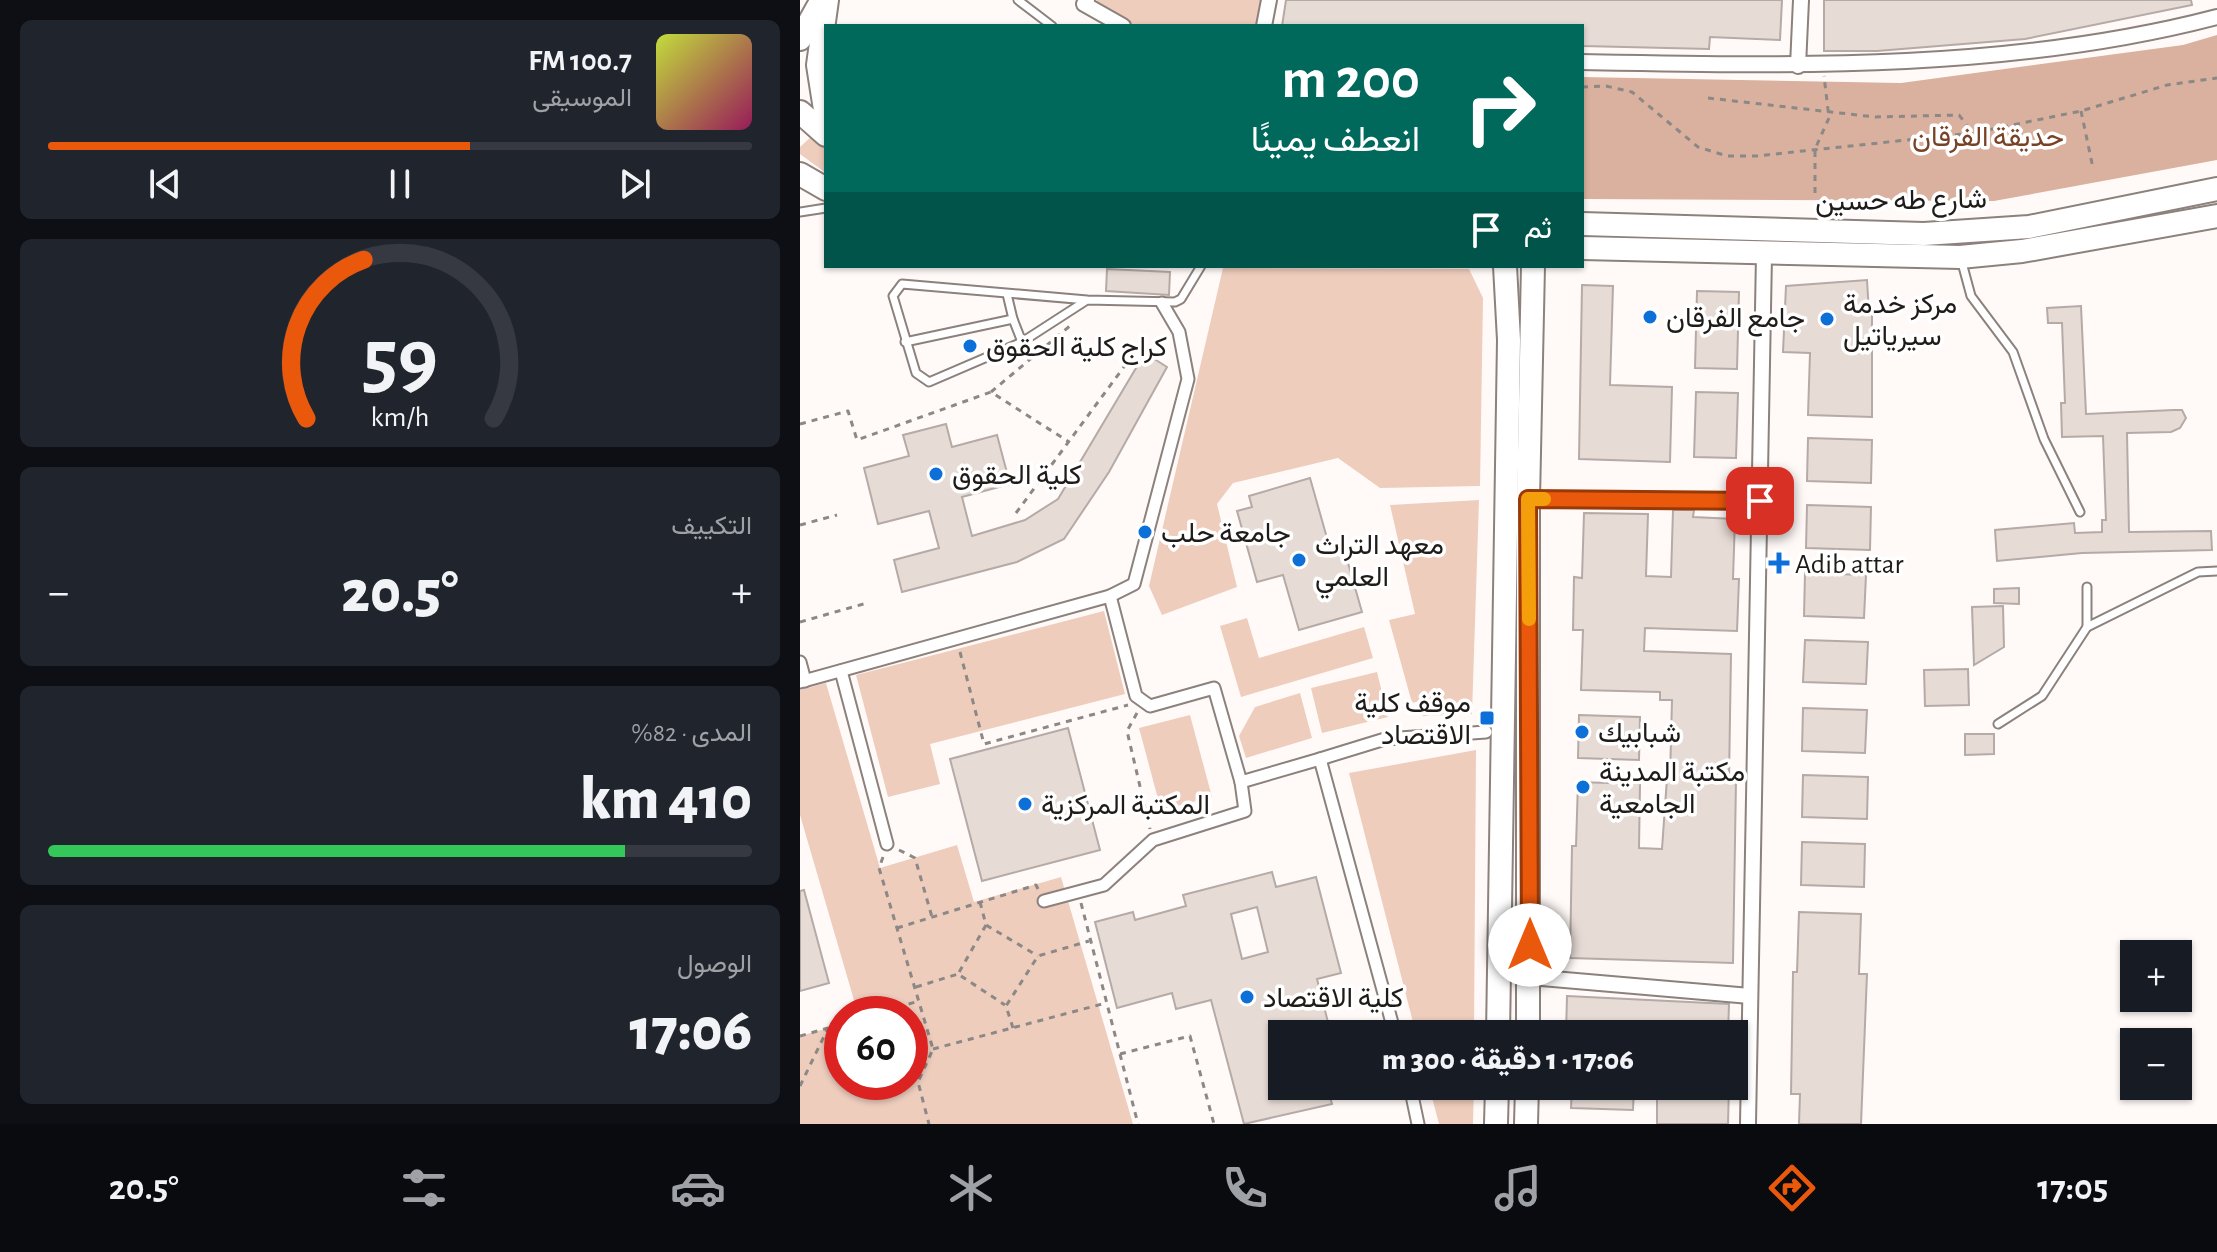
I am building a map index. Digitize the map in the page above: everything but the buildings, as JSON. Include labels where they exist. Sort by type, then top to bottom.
[{"type":"main road","points":[[800,39],[825,0]]},
{"type":"main road","points":[[824,103],[818,65],[825,0]]},
{"type":"main road","points":[[800,112],[824,133]]},
{"type":"main road","points":[[800,174],[824,188]]},
{"type":"main road","name":"شارع طه حسين","points":[[1584,224],[1924,234],[2029,227],[2217,189]]},
{"type":"main road","name":"شارع طه حسين","points":[[1584,248],[1764,255],[1960,257],[2022,251],[2217,216]]},
{"type":"main road","points":[[1498,1020],[1509,340],[1505,268]]},
{"type":"main road","points":[[1528,1020],[1528,499],[1533,268]]},
{"type":"main road","points":[[1496,1124],[1497,1100]]},
{"type":"main road","points":[[1526,1124],[1527,1100]]},
{"type":"street","points":[[1087,0],[1084,4],[1119,24]]},
{"type":"street","points":[[1264,24],[1269,0]]},
{"type":"street","points":[[1798,66],[1801,0]]},
{"type":"street","points":[[1584,62],[1798,66],[2008,55],[2217,17]]},
{"type":"street","points":[[1748,1124],[1764,255]]},
{"type":"street","points":[[800,662],[803,682],[1110,596],[1134,584],[1188,379],[1179,332],[1162,303]]},
{"type":"street","points":[[1528,499],[1760,501]]},
{"type":"street","points":[[1044,901],[1104,885],[1153,840],[1245,811],[1241,782],[1214,688],[1150,706],[1136,696],[1110,596]]},
{"type":"street","points":[[841,671],[887,844]]},
{"type":"street","points":[[1241,782],[1385,739],[1486,732]]},
{"type":"street","points":[[1320,759],[1391,1020]]},
{"type":"street","points":[[1530,977],[1750,996]]},
{"type":"street","points":[[1412,1100],[1414,1123]]},
{"type":"lane","points":[[1018,0],[1049,24]]},
{"type":"lane","points":[[800,212],[824,208]]},
{"type":"lane","points":[[1960,257],[1971,296],[2013,352],[2044,439],[2080,512]]},
{"type":"lane","points":[[1087,300],[1022,342],[929,382],[916,373],[893,296],[902,284],[1087,300],[1162,303],[1181,299],[1200,268]]},
{"type":"lane","points":[[1007,294],[1022,342]]},
{"type":"lane","points":[[905,342],[1013,319]]},
{"type":"lane","points":[[1998,724],[2042,696],[2087,627],[2198,572],[2217,571]]},
{"type":"lane","points":[[2087,587],[2087,627]]},
{"type":"path","points":[[1815,193],[1815,149],[1829,118],[1823,65]]},
{"type":"path","points":[[1584,87],[1606,86],[1632,92],[1698,147],[1727,156],[1973,133],[2081,111],[2167,85],[2217,78]]},
{"type":"path","points":[[1708,98],[1875,117],[1959,115],[1973,133]]},
{"type":"path","points":[[2081,111],[2093,168]]},
{"type":"path","points":[[800,424],[848,411],[857,440],[991,392],[1075,321]]},
{"type":"path","points":[[1016,513],[1132,356]]},
{"type":"path","points":[[991,392],[1069,442]]},
{"type":"path","points":[[800,525],[837,515]]},
{"type":"path","points":[[800,622],[867,603]]},
{"type":"path","points":[[956,639],[984,744],[1144,701]]},
{"type":"path","points":[[1144,701],[1127,731],[1153,840]]},
{"type":"path","points":[[887,844],[915,858],[932,917]]},
{"type":"path","points":[[879,868],[917,996]]},
{"type":"path","points":[[897,928],[1036,885],[1044,901]]},
{"type":"path","points":[[1077,892],[1138,1124]]},
{"type":"path","points":[[915,988],[958,974],[986,925],[980,902]]},
{"type":"path","points":[[986,925],[1038,956]]},
{"type":"path","points":[[1006,1006],[1038,956],[1090,941]]},
{"type":"path","points":[[958,974],[1006,1006],[1013,1028]]},
{"type":"path","points":[[933,1049],[1106,1003]]},
{"type":"path","points":[[800,1036],[824,1029]]},
{"type":"path","points":[[928,1032],[933,1049],[918,1082],[929,1124]]},
{"type":"path","points":[[800,1086],[824,1036]]},
{"type":"path","points":[[1120,1054],[1190,1036],[1214,1124]]},
{"type":"shaded area","points":[[1087,0],[1269,0],[1264,24],[1127,24],[1084,4]]},
{"type":"shaded area","points":[[812,136],[824,146],[824,172],[800,154],[800,147]]},
{"type":"shaded area","points":[[1223,268],[1469,269],[1483,298],[1480,486],[1380,488],[1338,458],[1233,483],[1217,504],[1237,587],[1162,615],[1149,586]]},
{"type":"shaded area","points":[[1479,500],[1472,714],[1423,716],[1420,701],[1412,703],[1389,620],[1415,614],[1390,505]]},
{"type":"shaded area","points":[[1104,611],[1125,694],[930,744],[940,784],[888,797],[856,675]]},
{"type":"shaded area","points":[[1247,618],[1259,658],[1364,627],[1373,658],[1241,697],[1220,626]]},
{"type":"shaded area","points":[[1377,672],[1388,717],[1322,733],[1311,688]]},
{"type":"shaded area","points":[[826,683],[880,868],[957,845],[974,902],[1061,877],[1133,1124],[800,1124],[800,1036],[824,1029],[824,1100],[928,1100],[928,996],[853,996],[800,815],[800,690]]},
{"type":"shaded area","points":[[1300,693],[1312,738],[1246,758],[1239,736],[1255,707]]},
{"type":"shaded area","points":[[1190,715],[1212,797],[1161,810],[1139,728]]},
{"type":"shaded area","points":[[1476,750],[1474,1020],[1412,1020],[1349,773]]},
{"type":"shaded area","points":[[1433,1100],[1474,1100],[1473,1124],[1439,1124]]},
{"type":"green space","name":"حديقة الفرقان","points":[[2217,35],[2217,160],[1994,201],[1584,199],[1584,77],[1901,83],[2183,45]]},
{"type":"slow traffic","points":[[1529,619],[1528,499],[1544,499]]},
{"type":"place","name":"جامع الفرقان","points":[[1650,317]]},
{"type":"place","name":"مركز خدمة سيرياتيل","points":[[1827,319]]},
{"type":"place","name":"كراج كلية الحقوق","points":[[970,346]]},
{"type":"place","name":"كلية الحقوق","points":[[936,474]]},
{"type":"place","name":"جامعة حلب","points":[[1145,532]]},
{"type":"place","name":"معهد التراث العلمي","points":[[1299,560]]},
{"type":"place","name":"Adib attar","points":[[1779,563]]},
{"type":"place","name":"موقف كلية الاقتصاد","points":[[1487,718]]},
{"type":"place","name":"شبابيك","points":[[1582,732]]},
{"type":"place","name":"مكتبة المدينة الجامعية","points":[[1583,787]]},
{"type":"place","name":"المكتبة المركزية","points":[[1025,804]]},
{"type":"place","name":"كلية الاقتصاد","points":[[1247,997]]},
{"type":"route","points":[[1530,945],[1528,499],[1760,501]]}]
